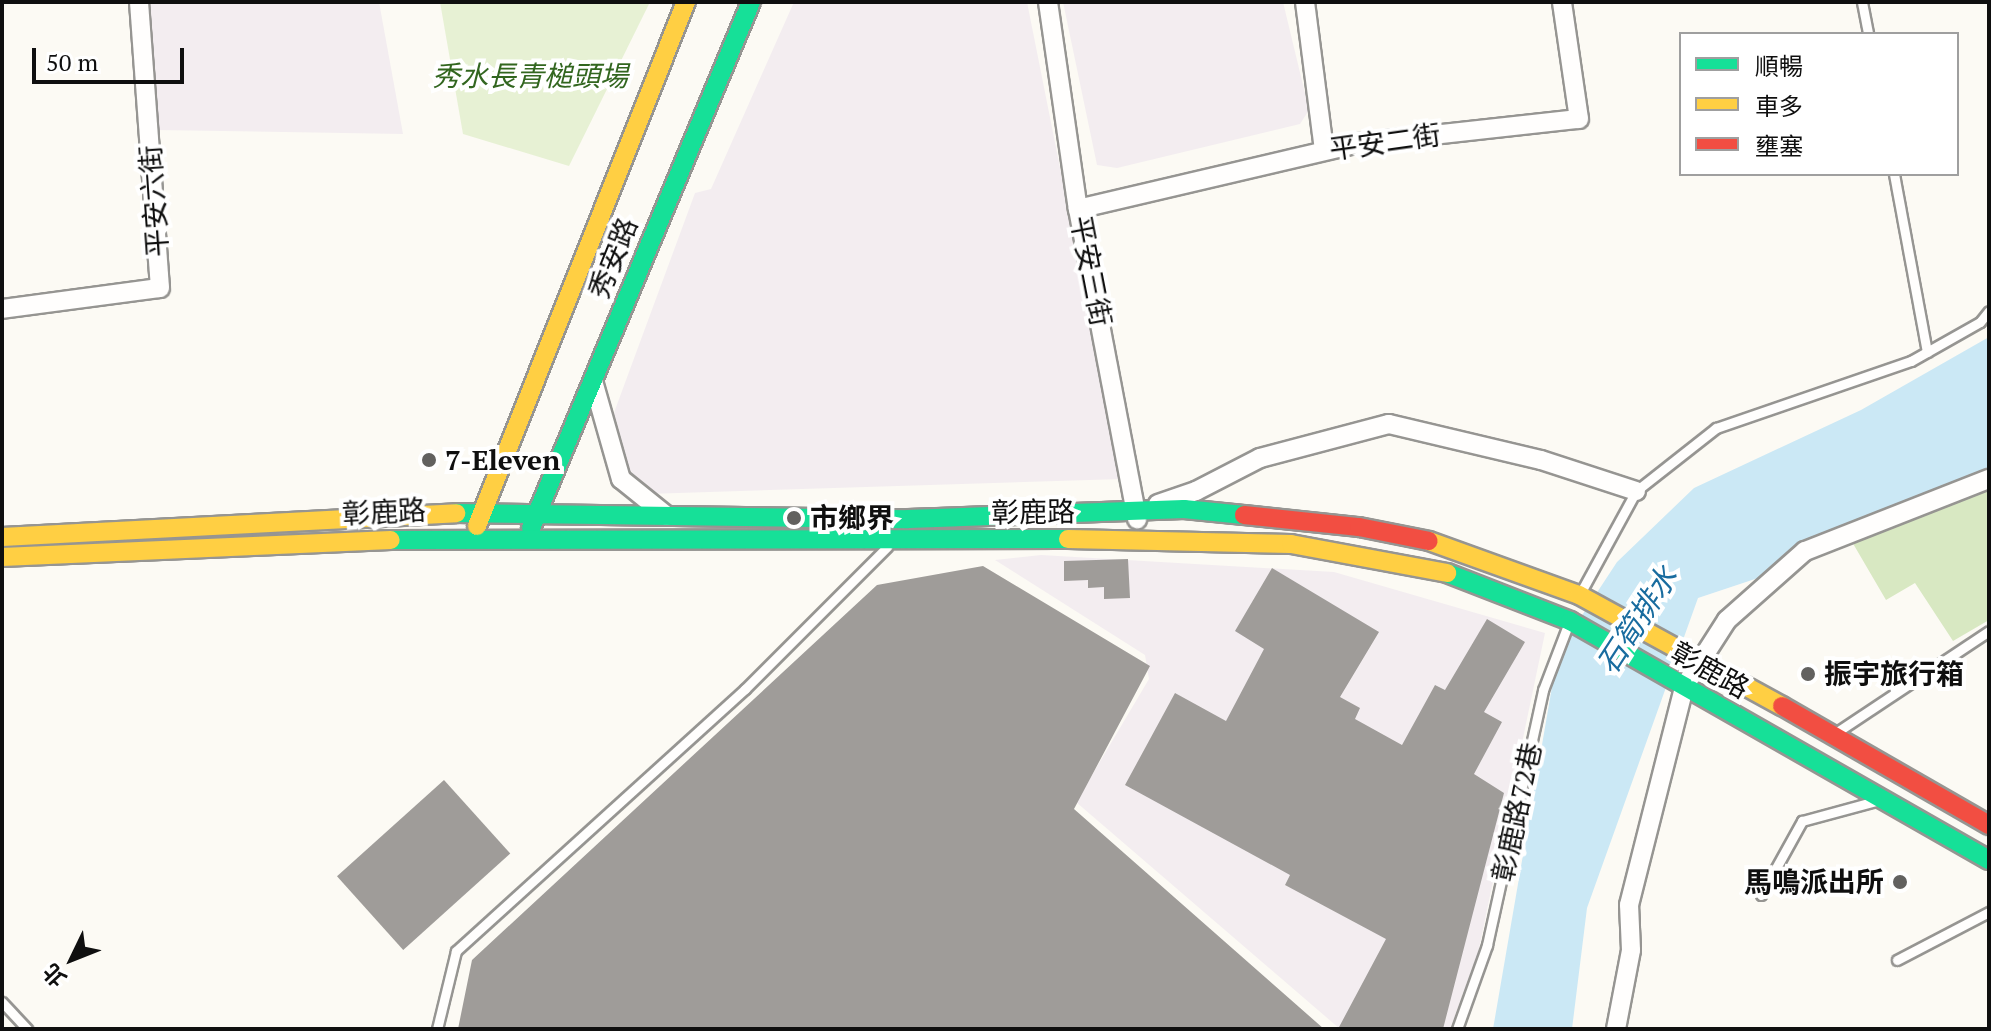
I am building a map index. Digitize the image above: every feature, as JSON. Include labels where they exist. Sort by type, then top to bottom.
[{"type":"main road","name":"秀安路","points":[[473,536],[686,2]]},
{"type":"main road","name":"秀安路","points":[[529,535],[751,2]]},
{"type":"main road","name":"彰鹿路","points":[[2,537],[483,512],[908,519],[1184,509],[1359,527],[1438,543],[1579,595],[1834,734],[1989,825]]},
{"type":"main road","name":"彰鹿路","points":[[2,557],[529,535],[892,542],[1137,538],[1291,544],[1429,566],[1570,621],[1989,860]]},
{"type":"street","name":"平安六街","points":[[2,309],[160,288],[139,2]]},
{"type":"street","name":"平安三街","points":[[1048,2],[1078,209],[1137,510],[1137,538]]},
{"type":"street","points":[[1305,2],[1324,150]]},
{"type":"street","name":"平安二街","points":[[1078,209],[1324,150],[1579,119],[1562,2]]},
{"type":"street","points":[[593,381],[621,479],[667,516]]},
{"type":"street","points":[[1137,510],[1196,491],[1260,458],[1389,424],[1541,460],[1636,491]]},
{"type":"street","points":[[1616,1029],[1631,950],[1629,905],[1679,685],[1694,659],[1727,620],[1805,551],[1989,479]]},
{"type":"lane","points":[[1862,2],[1868,32]]},
{"type":"lane","points":[[1894,176],[1927,352]]},
{"type":"lane","points":[[1636,491],[1716,428],[1927,352],[1989,311]]},
{"type":"lane","name":"彰鹿路72巷","points":[[1457,1029],[1487,945],[1543,690],[1579,595],[1636,491]]},
{"type":"lane","points":[[437,1029],[456,951],[745,689],[892,542],[908,519]]},
{"type":"lane","points":[[1834,734],[1989,631]]},
{"type":"lane","points":[[1761,895],[1802,821],[1885,799]]},
{"type":"lane","points":[[1897,960],[1989,912]]},
{"type":"lane","points":[[2,1002],[27,1029]]},
{"type":"shaded area","points":[[141,2],[379,2],[403,134],[156,130]]},
{"type":"shaded area","points":[[794,2],[1027,2],[1122,479],[647,494],[620,465],[610,432],[615,410],[695,193],[711,189]]},
{"type":"shaded area","points":[[1063,2],[1283,2],[1309,110],[1300,124],[1117,168],[1097,165]]},
{"type":"shaded area","points":[[1041,555],[1334,572],[1545,633],[1478,953],[1450,1029],[1340,1029],[1076,802],[1149,679],[1145,655],[995,560]]},
{"type":"green space","name":"秀水長青槌頭場","points":[[440,2],[650,2],[569,166],[463,134]]},
{"type":"green space","points":[[1989,475],[1989,620],[1953,641],[1915,583],[1886,600],[1848,535]]},
{"type":"water","name":"石筍排水","points":[[1989,337],[1989,467],[1899,519],[1818,535],[1761,577],[1698,598],[1587,908],[1572,1029],[1493,1029],[1558,652],[1617,562],[1694,488],[1861,410]]},
{"type":"building","points":[[1128,559],[1130,598],[1104,599],[1104,587],[1088,588],[1088,580],[1064,581],[1064,561]]},
{"type":"building","points":[[983,566],[1150,666],[1074,809],[1324,1029],[458,1029],[472,960],[877,585]]},
{"type":"building","points":[[1272,568],[1379,632],[1340,697],[1360,708],[1355,719],[1402,745],[1435,685],[1445,690],[1487,619],[1525,642],[1484,712],[1502,722],[1474,774],[1504,793],[1443,1029],[1338,1029],[1386,939],[1285,885],[1290,875],[1125,785],[1175,693],[1226,721],[1264,649],[1235,631]]},
{"type":"building","points":[[444,780],[510,854],[403,950],[337,876]]},
{"type":"traffic: fast","points":[[531,528],[751,2]]},
{"type":"traffic: fast","points":[[456,513],[908,519],[1184,509],[1244,515]]},
{"type":"traffic: fast","points":[[391,540],[1068,539]]},
{"type":"traffic: fast","points":[[1447,573],[1570,621],[1989,860]]},
{"type":"traffic: slow","points":[[477,526],[686,2]]},
{"type":"traffic: slow","points":[[2,537],[456,513]]},
{"type":"traffic: slow","points":[[1068,539],[1291,544],[1447,573]]},
{"type":"traffic: slow","points":[[2,557],[391,540]]},
{"type":"traffic: slow","points":[[1429,541],[1579,595],[1782,706]]},
{"type":"traffic: jam","points":[[1244,515],[1359,527],[1429,541]]},
{"type":"traffic: jam","points":[[1782,706],[1989,825]]},
{"type":"place","name":"7-Eleven","points":[[429,460]]},
{"type":"place","name":"市鄉界","points":[[794,518]]},
{"type":"place","name":"振宇旅行箱","points":[[1808,674]]},
{"type":"place","name":"馬鳴派出所","points":[[1900,882]]}]
